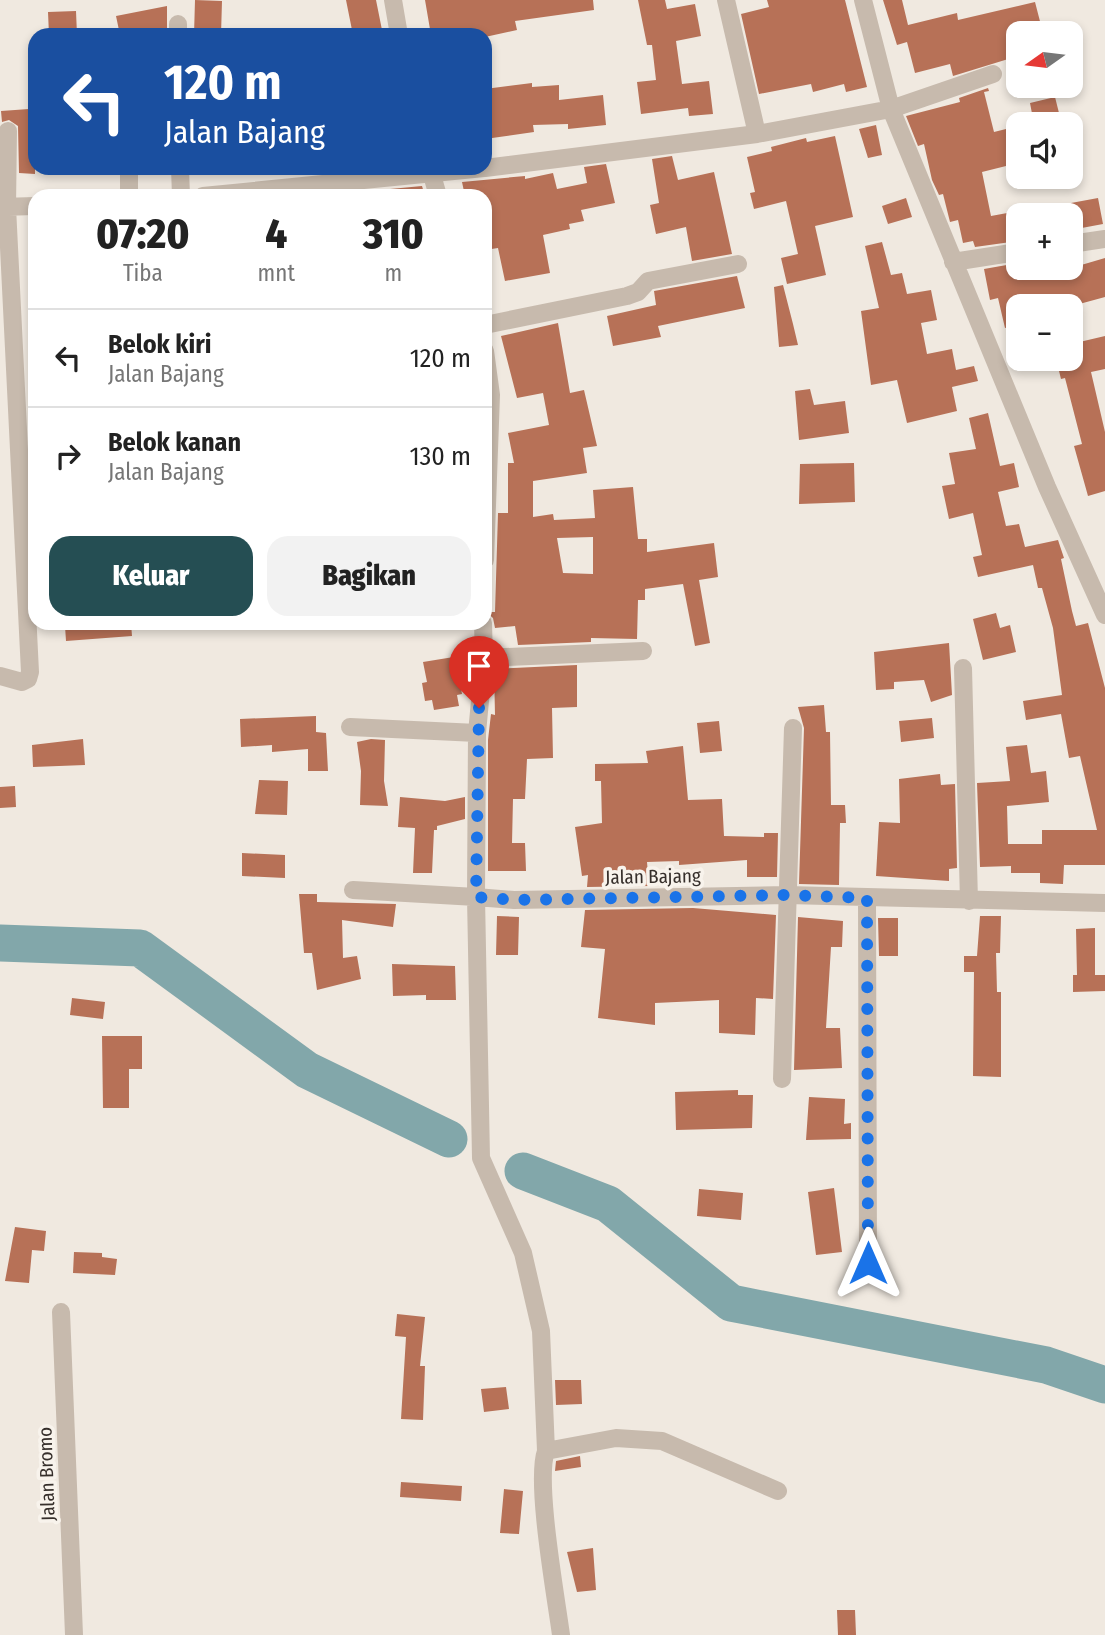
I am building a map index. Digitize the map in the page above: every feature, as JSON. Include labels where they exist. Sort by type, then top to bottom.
[{"type":"street","points":[[393,0],[398,28]]},
{"type":"street","points":[[726,0],[757,134]]},
{"type":"street","points":[[863,0],[891,108],[1047,487],[1105,615]]},
{"type":"street","points":[[492,167],[757,134],[891,108],[993,74]]},
{"type":"street","points":[[0,676],[22,682],[28,679],[30,671],[4,207],[8,131]]},
{"type":"street","points":[[267,189],[395,175]]},
{"type":"street","points":[[4,207],[28,206]]},
{"type":"street","points":[[1083,242],[1105,239]]},
{"type":"street","points":[[953,262],[1006,254]]},
{"type":"street","points":[[492,324],[627,296],[638,292],[648,281],[738,264]]},
{"type":"street","points":[[483,630],[484,658],[477,733],[476,897],[481,1158],[523,1253],[538,1318],[546,1451],[542,1462],[543,1489],[561,1635]]},
{"type":"street","points":[[484,658],[643,651]]},
{"type":"street","points":[[963,668],[970,901]]},
{"type":"street","points":[[350,727],[477,733]]},
{"type":"street","points":[[782,1079],[793,728]]},
{"type":"street","name":"Jalan Bajang","points":[[353,890],[514,900],[787,895],[1105,903]]},
{"type":"street","points":[[867,898],[868,1263]]},
{"type":"street","name":"Jalan Bromo","points":[[61,1312],[74,1635]]},
{"type":"street","points":[[546,1451],[617,1438],[662,1441],[778,1491]]},
{"type":"building","points":[[195,0],[222,1],[221,28],[194,28]]},
{"type":"building","points":[[346,0],[376,0],[382,28],[352,28]]},
{"type":"building","points":[[425,0],[593,0],[594,10],[515,21],[517,30],[492,35],[492,28],[430,28]]},
{"type":"building","points":[[638,0],[665,0],[667,9],[695,4],[701,36],[676,41],[682,84],[709,81],[713,114],[689,116],[688,108],[641,114],[637,82],[656,80],[652,45],[647,45]]},
{"type":"building","points":[[767,0],[845,0],[867,87],[846,92],[844,84],[813,92],[811,84],[759,94],[741,14],[769,7]]},
{"type":"building","points":[[883,0],[902,0],[908,25],[957,13],[958,20],[1035,2],[1040,21],[1006,21],[1006,60],[953,76],[950,64],[915,73],[907,42],[897,45]]},
{"type":"building","points":[[167,6],[167,28],[119,28],[116,16]]},
{"type":"building","points":[[76,11],[77,28],[49,28],[48,12]]},
{"type":"building","points":[[532,83],[532,87],[559,85],[559,100],[603,95],[606,125],[568,129],[568,124],[533,125],[534,132],[492,138],[492,88]]},
{"type":"building","points":[[988,88],[989,91],[984,92],[994,132],[1006,129],[1006,166],[982,172],[991,216],[1006,213],[1006,243],[975,247],[973,241],[963,243],[958,220],[950,222],[943,194],[939,195],[932,180],[924,144],[918,146],[906,116],[960,102],[959,98]]},
{"type":"building","points":[[1055,98],[1059,112],[1032,112],[1030,103]]},
{"type":"building","points":[[28,109],[28,174],[19,173],[18,126],[9,120],[2,122],[1,111]]},
{"type":"building","points":[[876,125],[882,155],[868,158],[859,129]]},
{"type":"building","points":[[835,136],[853,217],[815,226],[826,275],[787,284],[781,258],[798,254],[786,201],[754,209],[750,193],[755,192],[747,157],[772,151],[771,147],[806,138],[807,142]]},
{"type":"building","points":[[672,156],[678,180],[714,172],[732,254],[692,261],[686,227],[656,234],[650,205],[659,203],[652,159]]},
{"type":"building","points":[[606,164],[615,203],[581,210],[584,221],[569,224],[570,229],[543,235],[550,273],[505,281],[498,248],[492,249],[492,189],[464,189],[462,182],[525,176],[525,179],[553,173],[557,189],[587,183],[584,167]]},
{"type":"building","points":[[422,186],[423,189],[390,189]]},
{"type":"building","points":[[906,198],[912,217],[888,224],[882,206]]},
{"type":"building","points":[[1098,198],[1103,224],[1083,228],[1083,203],[1071,203]]},
{"type":"building","points":[[882,242],[891,275],[902,273],[907,294],[931,290],[937,320],[921,323],[927,354],[952,349],[956,370],[974,366],[978,381],[952,387],[957,411],[907,423],[897,380],[871,385],[861,311],[879,308],[865,246]]},
{"type":"building","points":[[1105,258],[1105,297],[1083,303],[1083,294],[1006,294],[1005,328],[998,298],[990,300],[984,269],[1006,265],[1006,280],[1083,280],[1083,264]]},
{"type":"building","points":[[737,276],[745,308],[658,326],[661,337],[613,346],[607,316],[656,305],[654,291]]},
{"type":"building","points":[[783,285],[798,345],[779,347],[774,287]]},
{"type":"building","points":[[558,323],[570,393],[584,390],[597,446],[583,448],[587,473],[533,481],[533,517],[553,514],[554,520],[595,518],[593,490],[633,487],[638,539],[647,539],[647,552],[714,543],[718,577],[699,580],[710,643],[695,646],[683,584],[645,589],[645,600],[638,600],[637,639],[591,638],[591,642],[518,645],[515,626],[495,628],[492,612],[495,612],[498,513],[508,513],[508,463],[514,463],[508,433],[549,425],[543,393],[517,398],[501,336]],"holes":[[[593,537],[593,574],[563,573],[557,538]]]},
{"type":"building","points":[[1105,336],[1105,369],[1091,372],[1105,432],[1105,491],[1088,496],[1074,446],[1082,444],[1065,378],[1061,379],[1059,371],[1083,371],[1083,341]]},
{"type":"building","points":[[810,389],[814,405],[845,401],[849,433],[799,440],[795,391]]},
{"type":"building","points":[[988,413],[1000,466],[1014,463],[1019,487],[998,492],[1006,526],[1019,524],[1025,547],[1058,540],[1064,558],[1061,559],[1076,626],[1088,623],[1105,688],[1105,865],[1064,865],[1063,884],[1040,883],[1040,873],[1011,873],[1011,866],[980,867],[977,783],[1010,781],[1006,747],[1027,745],[1031,773],[1046,771],[1049,802],[1007,806],[1008,844],[1042,844],[1042,830],[1097,830],[1080,756],[1069,758],[1061,714],[1026,720],[1023,701],[1062,695],[1053,628],[1042,588],[1038,588],[1033,565],[978,577],[973,557],[982,555],[973,513],[949,519],[942,486],[955,484],[949,453],[976,449],[969,418]]},
{"type":"building","points":[[854,463],[855,502],[799,504],[800,464]]},
{"type":"building","points":[[996,613],[1000,628],[1010,625],[1016,652],[983,660],[973,619]]},
{"type":"building","points":[[65,630],[132,630],[132,636],[66,641]]},
{"type":"building","points":[[949,643],[952,695],[931,702],[924,680],[894,682],[894,689],[876,690],[874,652]]},
{"type":"building","points":[[472,654],[471,670],[458,672],[462,694],[457,695],[459,706],[434,710],[432,700],[425,701],[422,683],[427,682],[423,662]]},
{"type":"building","points":[[577,665],[577,707],[552,708],[553,758],[527,759],[525,799],[513,799],[512,843],[525,843],[526,871],[488,871],[488,740],[491,714],[495,715],[494,669]]},
{"type":"building","points":[[824,705],[826,732],[830,732],[831,805],[845,805],[846,823],[840,823],[839,885],[799,884],[804,728],[798,707]]},
{"type":"building","points":[[316,716],[316,732],[326,733],[328,771],[308,771],[308,749],[272,752],[272,745],[241,747],[240,719]]},
{"type":"building","points":[[932,718],[934,738],[901,742],[899,721]]},
{"type":"building","points":[[719,721],[722,751],[700,753],[697,723]]},
{"type":"building","points":[[83,739],[85,765],[33,767],[32,745]]},
{"type":"building","points":[[385,740],[384,781],[388,806],[360,805],[361,771],[357,742]]},
{"type":"building","points":[[683,746],[688,800],[722,799],[724,836],[764,837],[764,833],[778,833],[777,877],[747,877],[747,860],[679,865],[679,861],[647,862],[649,886],[587,887],[588,875],[582,876],[575,827],[602,823],[601,781],[595,781],[595,764],[648,763],[646,751]]},
{"type":"building","points":[[940,774],[941,785],[955,784],[957,868],[949,869],[949,881],[876,876],[879,822],[900,823],[899,779]]},
{"type":"building","points":[[259,780],[288,781],[287,815],[255,814]]},
{"type":"building","points":[[15,786],[16,807],[0,808],[0,787]]},
{"type":"building","points":[[400,797],[445,801],[465,797],[465,819],[437,826],[437,830],[434,830],[432,873],[413,873],[415,828],[398,827]]},
{"type":"building","points":[[242,853],[285,855],[285,878],[242,876]]},
{"type":"building","points":[[299,894],[317,894],[317,902],[396,904],[393,927],[342,920],[343,958],[357,956],[361,979],[317,990],[312,953],[304,953]]},
{"type":"building","points":[[693,908],[776,915],[773,999],[756,998],[755,1035],[719,1033],[719,1000],[655,1003],[655,1025],[598,1018],[605,949],[581,947],[585,910]]},
{"type":"building","points":[[497,916],[519,917],[518,955],[496,955]]},
{"type":"building","points":[[980,916],[1001,916],[1000,953],[996,953],[997,992],[1001,992],[1001,1077],[973,1076],[974,972],[964,972],[964,956],[977,956]]},
{"type":"building","points":[[798,917],[843,921],[842,947],[831,947],[826,1028],[840,1028],[842,1068],[794,1070]]},
{"type":"building","points":[[878,918],[898,918],[898,956],[879,956]]},
{"type":"building","points":[[1095,928],[1095,975],[1105,975],[1105,991],[1073,992],[1073,975],[1077,975],[1076,929]]},
{"type":"building","points":[[392,964],[455,966],[456,1000],[426,1000],[426,995],[393,996]]},
{"type":"building","points":[[72,998],[105,1002],[103,1019],[70,1015]]},
{"type":"building","points":[[102,1036],[142,1036],[142,1069],[129,1069],[129,1108],[103,1108]]},
{"type":"building","points":[[738,1090],[738,1095],[753,1095],[752,1128],[676,1130],[675,1092]]},
{"type":"building","points":[[809,1097],[845,1099],[844,1124],[851,1123],[851,1139],[806,1140]]},
{"type":"building","points":[[834,1188],[842,1252],[816,1255],[808,1192]]},
{"type":"building","points":[[699,1189],[743,1193],[741,1220],[697,1216]]},
{"type":"building","points":[[15,1227],[46,1231],[44,1251],[32,1250],[29,1283],[5,1281]]},
{"type":"building","points":[[74,1252],[102,1253],[102,1257],[117,1259],[115,1275],[73,1273]]},
{"type":"building","points":[[397,1314],[425,1317],[420,1366],[425,1366],[423,1420],[401,1419],[406,1337],[395,1336]]},
{"type":"building","points":[[555,1380],[581,1380],[582,1404],[556,1405]]},
{"type":"building","points":[[506,1387],[509,1409],[484,1412],[481,1389]]},
{"type":"building","points":[[580,1456],[581,1467],[555,1471],[556,1461]]},
{"type":"building","points":[[401,1482],[462,1486],[461,1501],[400,1497]]},
{"type":"building","points":[[504,1489],[523,1491],[519,1534],[500,1533]]},
{"type":"building","points":[[593,1548],[596,1590],[577,1592],[567,1552]]},
{"type":"building","points":[[837,1610],[855,1610],[856,1635],[838,1635]]},
{"type":"waterway","points":[[0,943],[140,948],[307,1070],[449,1139]]},
{"type":"waterway","points":[[523,1171],[608,1204],[731,1303],[1046,1365],[1105,1385]]},
{"type":"route","points":[[479,708],[476,897],[514,900],[787,895],[867,898],[868,1263]]}]
